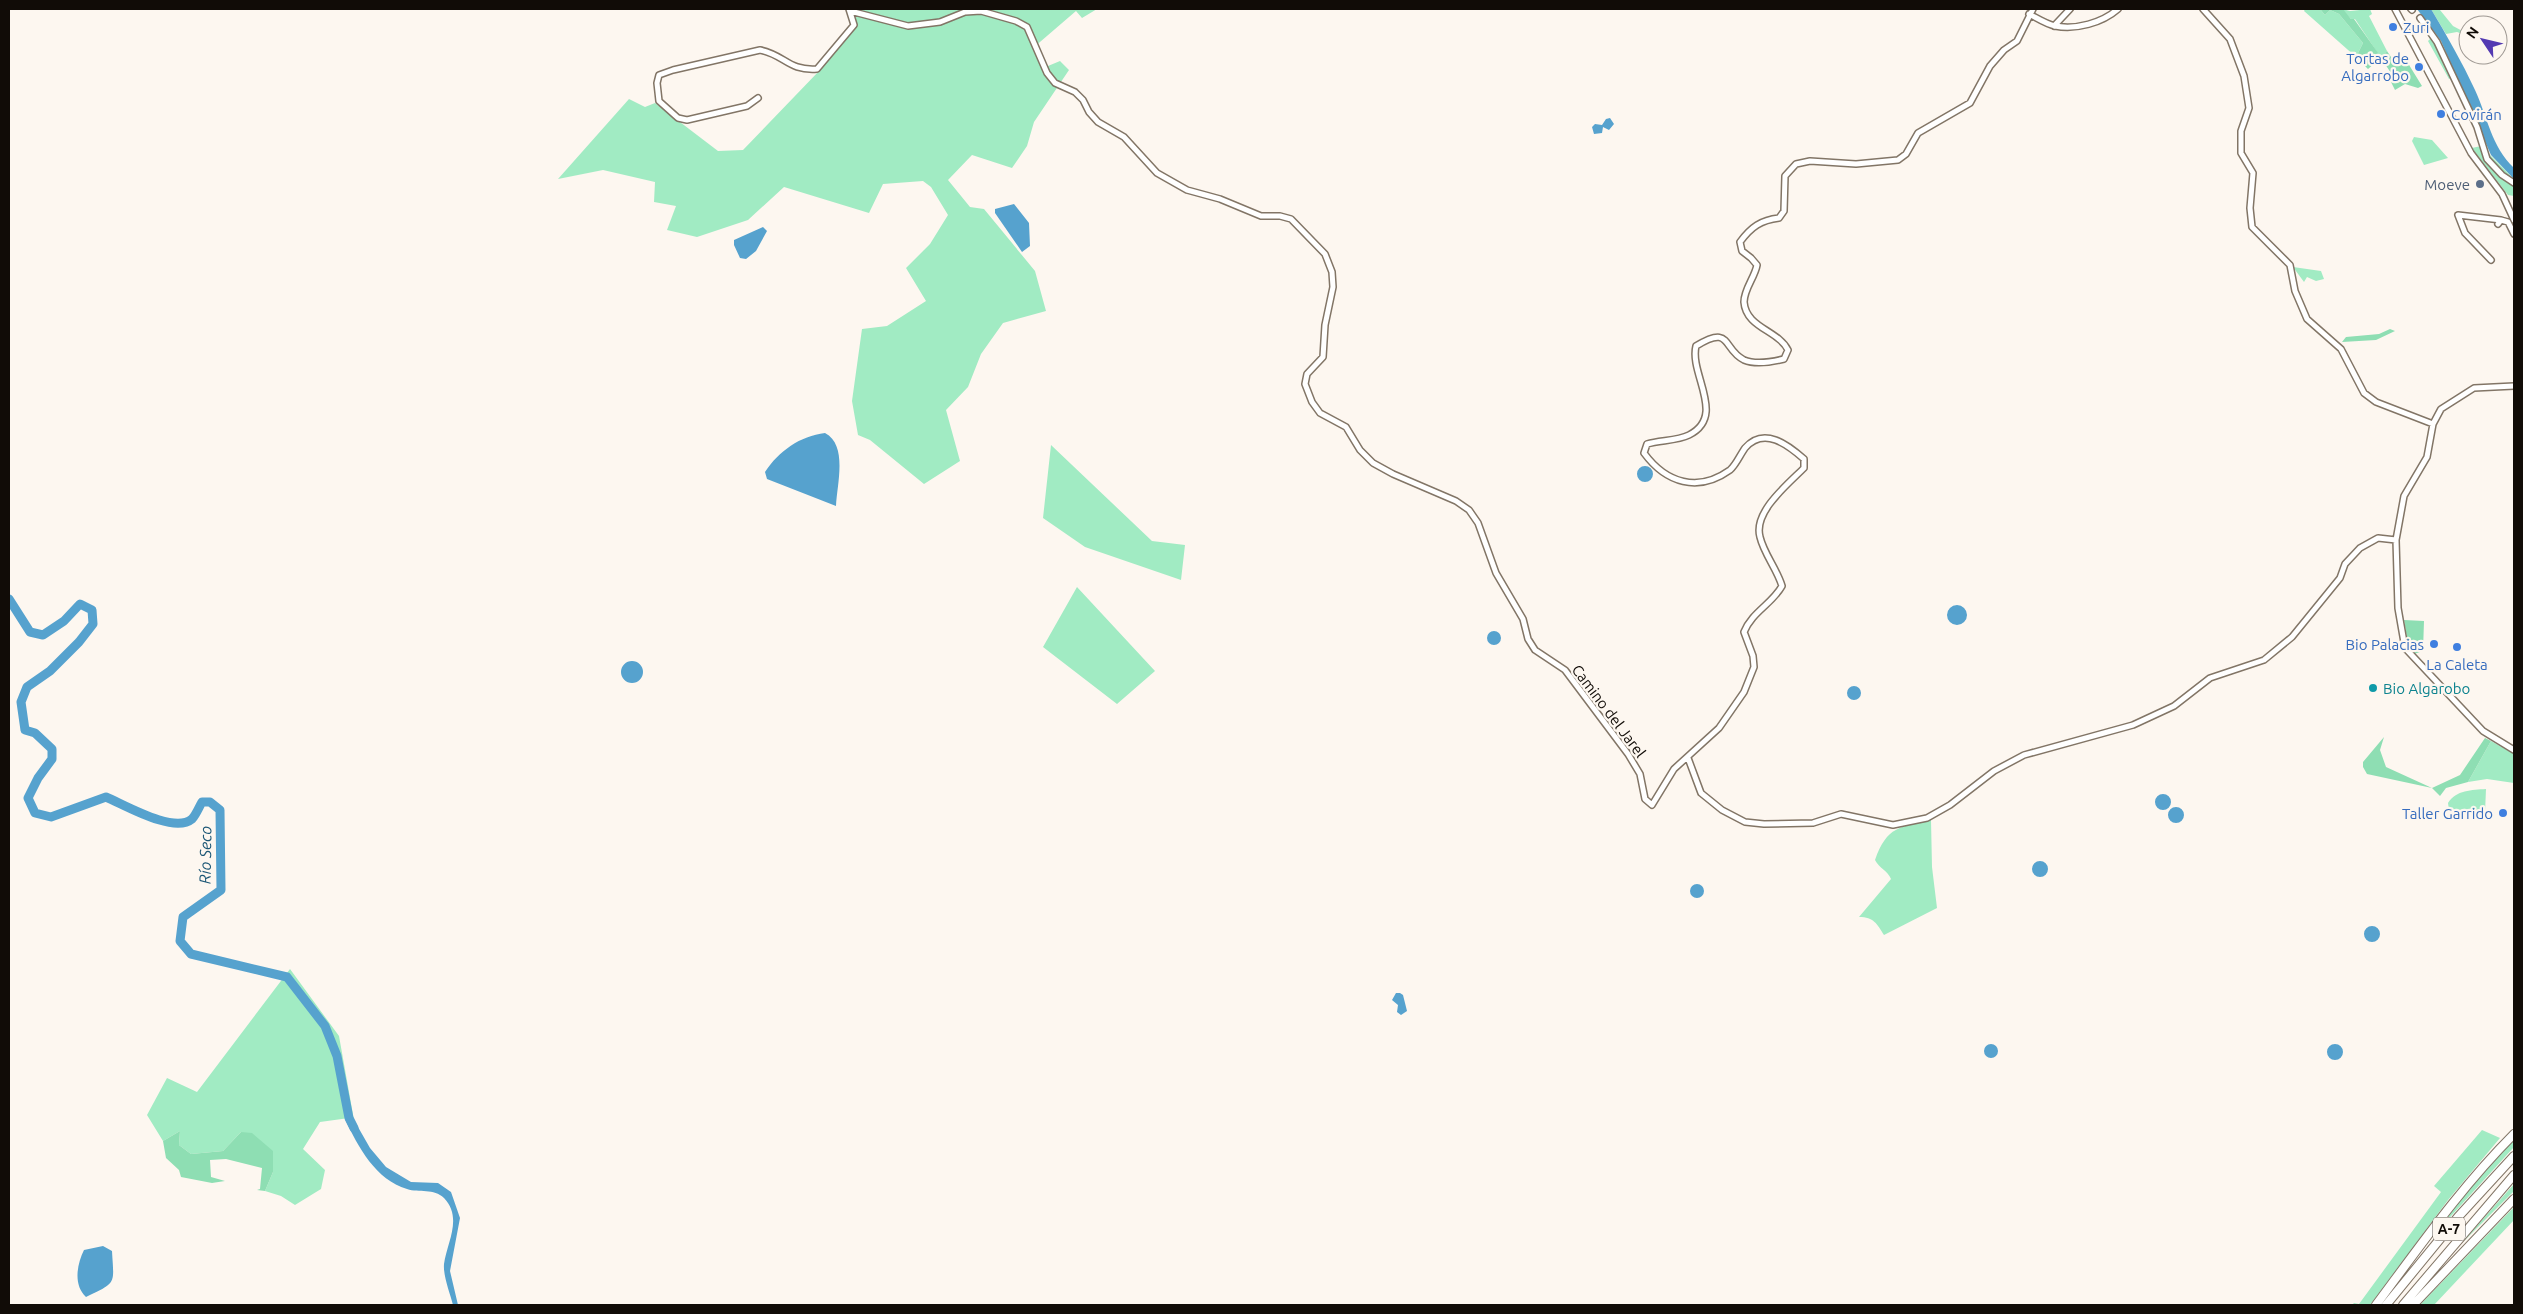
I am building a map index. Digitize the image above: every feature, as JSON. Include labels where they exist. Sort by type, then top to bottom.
[{"type":"highway","points":[[2376,1305],[2445,1211],[2486,1162],[2514,1134]]},
{"type":"highway","name":"A-7","points":[[2386,1305],[2458,1217],[2514,1156]]},
{"type":"highway","name":"A-7","points":[[2403,1305],[2514,1175]]},
{"type":"highway","points":[[2413,1305],[2514,1199]]},
{"type":"street","points":[[2033,9],[2017,41],[2004,50],[1990,66],[1970,103],[1918,133],[1906,154],[1898,160],[1856,164],[1810,161],[1796,164],[1785,176],[1784,211],[1779,218],[1764,220],[1749,230],[1740,242],[1742,252],[1757,265],[1755,276],[1748,286],[1744,301],[1748,315],[1758,326],[1784,342],[1788,350],[1784,359],[1772,362],[1744,360],[1721,338],[1711,337],[1696,346],[1694,356],[1707,407],[1702,424],[1688,435],[1647,444],[1644,453],[1651,463],[1673,479],[1688,483],[1702,484],[1730,469],[1746,446],[1760,438],[1776,439],[1790,446],[1804,459],[1804,468],[1772,500],[1759,523],[1760,537],[1782,586],[1776,596],[1749,620],[1744,632],[1753,656],[1754,667],[1744,692],[1719,728],[1688,758],[1701,793],[1722,810],[1745,822],[1764,824],[1814,823],[1841,814],[1894,825],[1926,818],[1950,806],[1994,771],[2024,754],[2134,725],[2174,706],[2210,678],[2264,660],[2292,637],[2340,578],[2345,564],[2360,548],[2378,538],[2396,540]]},
{"type":"street","points":[[2054,26],[2070,9]]},
{"type":"street","points":[[2029,14],[2054,26],[2073,27],[2089,24],[2111,15],[2118,9]]},
{"type":"street","points":[[2203,9],[2230,39],[2244,76],[2249,108],[2241,131],[2241,153],[2253,173],[2250,208],[2252,227],[2290,264],[2295,291],[2307,319],[2341,349],[2364,393],[2376,402],[2433,424]]},
{"type":"street","points":[[2395,9],[2471,152],[2502,194],[2514,220]]},
{"type":"street","points":[[758,98],[747,106],[687,120],[678,118],[659,101],[657,83],[659,75],[673,70],[760,50],[772,52],[790,66],[803,70],[817,69],[854,25],[849,10]]},
{"type":"street","name":"Camino del Jarel","points":[[849,10],[908,26],[940,22],[965,12],[981,11],[1016,20],[1027,27],[1054,83],[1075,92],[1098,122],[1124,137],[1157,173],[1187,190],[1220,199],[1261,216],[1280,216],[1291,219],[1324,254],[1332,272],[1333,287],[1325,325],[1323,357],[1307,374],[1305,384],[1312,402],[1320,413],[1346,427],[1360,450],[1373,463],[1393,474],[1456,501],[1469,510],[1478,523],[1496,573],[1523,619],[1528,639],[1535,650],[1566,670],[1628,754],[1640,774],[1645,799],[1652,805],[1674,769],[1688,758]]},
{"type":"street","points":[[2420,18],[2437,42],[2477,127],[2487,159],[2502,175],[2514,183]]},
{"type":"street","points":[[2491,260],[2465,233],[2458,215],[2508,222],[2514,234]]},
{"type":"street","points":[[2514,386],[2474,388],[2441,410],[2433,424],[2427,457],[2404,496],[2396,540],[2398,608],[2405,648],[2483,731],[2514,750]]},
{"type":"green space","points":[[851,9],[1097,9],[1082,18],[1076,11],[1033,48],[1048,66],[1060,61],[1069,70],[1034,122],[1027,146],[1012,168],[972,155],[948,180],[970,207],[984,209],[1035,271],[1046,311],[1003,323],[981,354],[968,387],[946,410],[960,461],[924,484],[870,440],[858,435],[852,401],[862,329],[887,326],[926,301],[906,268],[930,244],[948,215],[931,187],[923,181],[883,184],[869,213],[784,187],[748,220],[697,237],[667,230],[676,206],[654,202],[655,182],[603,170],[558,179],[629,99],[645,107],[655,103],[718,151],[743,150],[820,70],[854,28],[856,18]]},
{"type":"green space","points":[[2305,9],[2320,9],[2325,15],[2330,10],[2339,14],[2363,43],[2356,57],[2304,11]]},
{"type":"green space","points":[[2320,9],[2343,9],[2351,19],[2354,19],[2381,57],[2387,51],[2395,63],[2401,59],[2406,60],[2422,86],[2418,88],[2405,84],[2395,90],[2391,82],[2395,79],[2381,58],[2368,69],[2356,57],[2363,43],[2339,14],[2330,10],[2325,15]]},
{"type":"green space","points":[[2342,9],[2350,11],[2370,9],[2372,14],[2369,16],[2387,51],[2381,58],[2355,19],[2351,19]]},
{"type":"green space","points":[[2431,9],[2440,10],[2453,26],[2458,29],[2458,32],[2446,34]]},
{"type":"green space","points":[[2421,22],[2430,31],[2453,77],[2449,79],[2428,41],[2430,39]]},
{"type":"green space","points":[[2414,137],[2432,140],[2448,158],[2424,165],[2412,141]]},
{"type":"green space","points":[[2481,146],[2514,179],[2514,196],[2508,195],[2472,148]]},
{"type":"green space","points":[[2293,267],[2321,271],[2324,279],[2316,281],[2307,277],[2304,282]]},
{"type":"green space","points":[[2390,329],[2395,331],[2376,340],[2342,342],[2346,337],[2379,334]]},
{"type":"green space","points":[[1051,445],[1152,541],[1185,545],[1181,580],[1085,547],[1043,518]]},
{"type":"green space","points":[[1077,587],[1155,671],[1117,704],[1043,647]]},
{"type":"green space","points":[[2404,620],[2424,621],[2423,651],[2414,654],[2408,644]]},
{"type":"green space","points":[[2384,737],[2380,750],[2386,767],[2432,788],[2367,774],[2363,767],[2363,762]]},
{"type":"green space","points":[[2485,738],[2491,741],[2468,782],[2446,788],[2440,796],[2432,788],[2460,775]]},
{"type":"green space","points":[[2491,741],[2514,754],[2514,783],[2487,779],[2468,782]]},
{"type":"green space","points":[[2486,789],[2485,813],[2456,813],[2449,810],[2448,803],[2455,795],[2465,791]]},
{"type":"green space","points":[[1931,820],[1932,867],[1937,908],[1884,935],[1872,920],[1859,917],[1891,879],[1875,860],[1884,840],[1890,834],[1911,824]]},
{"type":"green space","points":[[290,969],[339,1036],[354,1120],[349,1118],[320,1122],[303,1149],[325,1170],[321,1189],[295,1205],[281,1196],[265,1191],[273,1172],[241,1132],[223,1151],[191,1154],[179,1145],[180,1131],[163,1141],[147,1115],[167,1078],[197,1092]]},
{"type":"green space","points":[[2482,1130],[2500,1138],[2448,1200],[2370,1305],[2352,1305],[2354,1303],[2359,1304],[2441,1192],[2434,1186]]},
{"type":"green space","points":[[180,1131],[179,1145],[191,1154],[223,1151],[241,1132],[252,1133],[273,1151],[273,1172],[265,1191],[257,1190],[260,1189],[262,1168],[226,1159],[210,1160],[211,1177],[225,1181],[212,1183],[181,1177],[179,1170],[166,1158],[163,1141]]},
{"type":"green space","points":[[2514,1139],[2514,1147],[2431,1238],[2484,1170]]},
{"type":"green space","points":[[2514,1184],[2514,1191],[2461,1244]]},
{"type":"green space","points":[[2514,1207],[2514,1220],[2434,1305],[2420,1305]]},
{"type":"water","points":[[2417,9],[2431,9],[2449,39],[2458,56],[2458,65],[2463,65],[2475,90],[2495,141],[2514,168],[2514,179],[2491,155],[2441,41]]},
{"type":"water","points":[[1610,118],[1614,124],[1609,130],[1603,127],[1602,133],[1594,134],[1592,127],[1595,124],[1602,125],[1606,119]]},
{"type":"water","points":[[1014,204],[1029,223],[1030,246],[1022,252],[995,213],[995,209]]},
{"type":"water","points":[[763,227],[767,231],[756,251],[746,259],[740,258],[734,245],[734,240]]},
{"type":"water","points":[[825,433],[837,446],[839,456],[840,466],[836,506],[767,479],[765,472],[784,451],[807,437]]},
{"type":"water","points":[[1645,466],[1653,474],[1645,482],[1637,474]]},
{"type":"water","points":[[1957,605],[1964,608],[1967,615],[1964,622],[1957,625],[1950,622],[1947,615],[1950,608]]},
{"type":"water","points":[[1491,631],[1497,631],[1501,638],[1497,645],[1491,645],[1487,641],[1487,635]]},
{"type":"water","points":[[632,661],[640,664],[643,672],[640,680],[632,683],[624,680],[621,672],[624,664]]},
{"type":"water","points":[[1851,686],[1857,686],[1861,693],[1857,700],[1851,700],[1847,696],[1847,690]]},
{"type":"water","points":[[2163,794],[2169,796],[2171,802],[2169,808],[2163,810],[2157,808],[2155,802],[2157,796]]},
{"type":"water","points":[[2176,807],[2182,809],[2184,815],[2182,821],[2176,823],[2170,821],[2168,815],[2170,809]]},
{"type":"water","points":[[2040,861],[2046,863],[2048,869],[2046,875],[2040,877],[2034,875],[2032,869],[2034,863]]},
{"type":"water","points":[[1694,884],[1700,884],[1704,891],[1700,898],[1694,898],[1690,894],[1690,888]]},
{"type":"water","points":[[2372,926],[2378,928],[2380,934],[2378,940],[2372,942],[2366,940],[2364,934],[2366,928]]},
{"type":"water","points":[[1396,993],[1403,995],[1407,1011],[1401,1015],[1397,1012],[1398,1005],[1392,1000]]},
{"type":"water","points":[[1988,1044],[1994,1044],[1998,1051],[1994,1058],[1988,1058],[1984,1054],[1984,1048]]},
{"type":"water","points":[[2335,1044],[2341,1046],[2343,1052],[2341,1058],[2335,1060],[2329,1058],[2327,1052],[2329,1046]]},
{"type":"water","points":[[345,1119],[354,1120],[370,1148],[386,1167],[411,1182],[438,1183],[451,1192],[460,1218],[450,1271],[458,1305],[453,1305],[444,1269],[453,1222],[450,1206],[444,1198],[436,1193],[407,1189],[396,1185],[386,1178],[362,1151]]},
{"type":"water","points":[[103,1246],[112,1251],[113,1277],[108,1285],[86,1297],[79,1287],[78,1281],[78,1268],[84,1250]]},
{"type":"waterway","name":"Río Seco","points":[[9,599],[30,632],[43,635],[64,621],[80,604],[92,610],[93,624],[79,642],[50,671],[27,687],[21,702],[25,730],[35,733],[52,749],[52,759],[38,778],[28,798],[35,813],[51,817],[106,797],[149,817],[174,823],[184,823],[192,819],[202,802],[210,802],[220,810],[221,890],[183,917],[180,941],[191,954],[287,977],[325,1026],[337,1056],[349,1118],[354,1128]]},
{"type":"place","name":"Zuri","points":[[2393,27]]},
{"type":"place","name":"Tortas de Algarrobo","points":[[2419,67]]},
{"type":"place","name":"Covirán","points":[[2441,114]]},
{"type":"place","name":"Moeve","points":[[2480,184]]},
{"type":"place","name":"Bio Palacias","points":[[2434,644]]},
{"type":"place","name":"La Caleta","points":[[2457,647]]},
{"type":"place","name":"Bio Algarobo","points":[[2373,688]]},
{"type":"place","name":"Taller Garrido","points":[[2503,813]]}]
